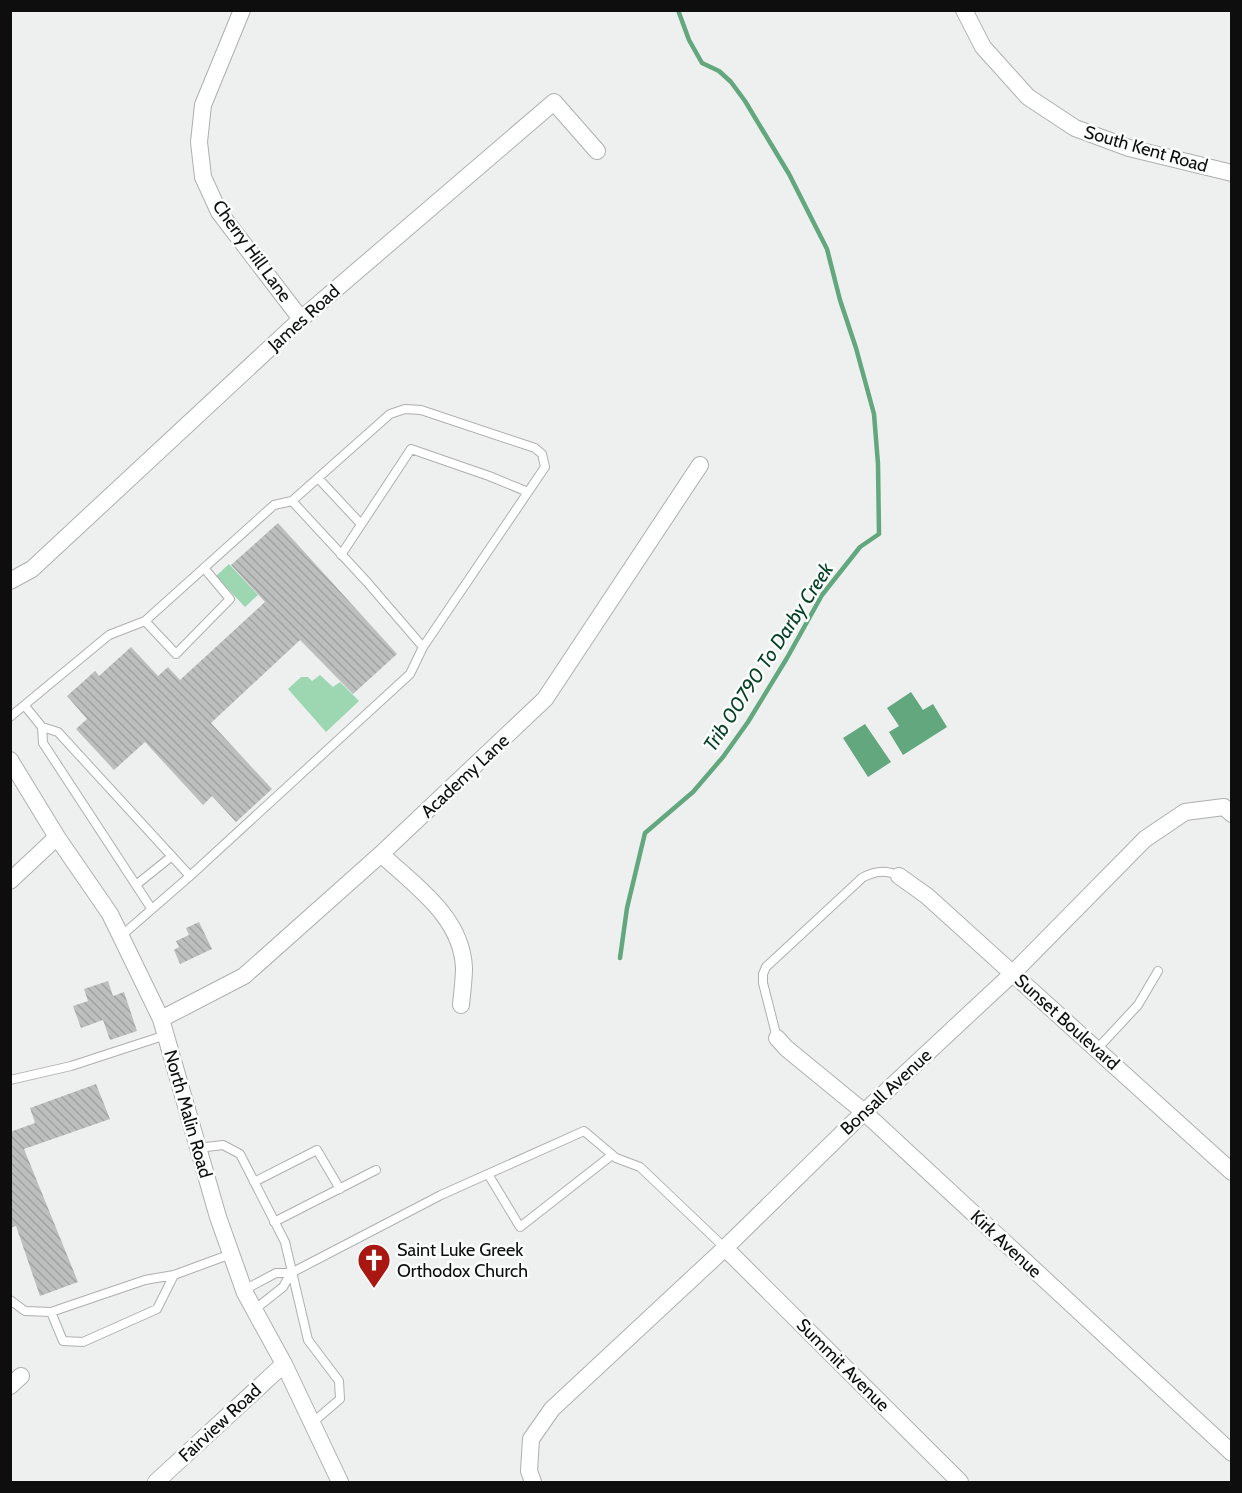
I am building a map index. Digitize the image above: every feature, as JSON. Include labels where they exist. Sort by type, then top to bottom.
[{"type":"street","name":"Cherry Hill Lane","points":[[242,10],[203,105],[199,142],[203,177],[219,212],[301,319]]},
{"type":"street","name":"South Kent Road","points":[[964,10],[983,48],[1028,97],[1075,128],[1129,148],[1232,173]]},
{"type":"street","name":"James Road","points":[[10,581],[32,569],[301,319],[554,102],[597,151]]},
{"type":"street","name":"Academy Lane","points":[[161,1019],[243,976],[381,854],[545,699],[700,465]]},
{"type":"street","name":"North Malin Road","points":[[10,760],[57,837],[110,914],[161,1019],[198,1148],[244,1290],[284,1364],[340,1482]]},
{"type":"street","name":"Bonsall Avenue","points":[[533,1482],[530,1471],[531,1439],[552,1408],[725,1248],[864,1112],[1013,973],[1145,839],[1185,812],[1224,807],[1232,814]]},
{"type":"street","points":[[10,881],[57,837]]},
{"type":"street","points":[[381,854],[443,912],[458,938],[464,967],[461,1005]]},
{"type":"street","name":"Sunset Boulevard","points":[[898,876],[927,896],[1232,1172]]},
{"type":"street","name":"Kirk Avenue","points":[[777,1038],[864,1112],[1232,1452]]},
{"type":"street","name":"Summit Avenue","points":[[725,1248],[960,1482]]},
{"type":"street","name":"Fairview Road","points":[[156,1482],[284,1364]]},
{"type":"lane","points":[[10,717],[109,635],[145,621],[274,505],[292,501],[390,414],[405,409],[421,410],[535,448],[542,453],[545,467],[423,647],[410,674],[190,876],[121,936]]},
{"type":"lane","points":[[341,555],[411,449],[528,492]]},
{"type":"lane","points":[[318,478],[361,524]]},
{"type":"lane","points":[[292,501],[423,647]]},
{"type":"lane","points":[[145,621],[176,654],[231,599],[204,568]]},
{"type":"lane","points":[[25,706],[42,727],[58,732],[190,876]]},
{"type":"lane","points":[[42,727],[43,743],[151,908]]},
{"type":"lane","points":[[136,885],[172,856]]},
{"type":"lane","points":[[777,1038],[762,983],[762,974],[766,967],[862,878],[880,872],[890,872],[898,876]]},
{"type":"lane","points":[[1097,1049],[1138,1005],[1158,971]]},
{"type":"lane","points":[[10,1080],[71,1066],[165,1035]]},
{"type":"lane","points":[[244,1290],[276,1273],[291,1273],[441,1195],[584,1131],[612,1155],[640,1167],[725,1248]]},
{"type":"lane","points":[[198,1148],[223,1145],[240,1154],[285,1242],[308,1340],[339,1381],[340,1399],[312,1423]]},
{"type":"lane","points":[[254,1182],[317,1150],[340,1189]]},
{"type":"lane","points":[[488,1174],[520,1227],[612,1155]]},
{"type":"lane","points":[[274,1221],[376,1170]]},
{"type":"lane","points":[[10,1300],[25,1311],[51,1312],[145,1280],[174,1275],[231,1254]]},
{"type":"lane","points":[[254,1310],[283,1287],[291,1273]]},
{"type":"lane","points":[[51,1312],[63,1341],[83,1342],[157,1310],[174,1275]]},
{"type":"shaded area","points":[[229,564],[258,595],[245,607],[216,576]]},
{"type":"shaded area","points":[[320,675],[333,687],[340,682],[359,701],[326,732],[288,689],[301,677],[308,677],[312,681]]},
{"type":"shaded area","points":[[911,692],[923,710],[933,704],[947,727],[903,755],[889,732],[899,726],[887,708]]},
{"type":"shaded area","points":[[865,724],[891,762],[868,777],[843,738]]},
{"type":"building","points":[[278,523],[397,654],[353,694],[300,640],[211,723],[272,789],[236,822],[212,796],[203,805],[145,742],[114,770],[76,729],[87,719],[67,696],[95,671],[99,676],[131,647],[158,676],[168,667],[180,680],[265,602],[231,565]]},
{"type":"building","points":[[199,922],[212,949],[180,964],[174,950],[179,947],[176,941],[189,935],[186,928]]},
{"type":"building","points":[[108,981],[113,996],[124,992],[137,1031],[110,1040],[103,1020],[81,1028],[73,1006],[88,1001],[84,989]]},
{"type":"building","points":[[96,1084],[110,1119],[24,1149],[78,1282],[40,1296],[16,1226],[10,1228],[10,1132],[35,1123],[30,1108]]},
{"type":"waterway","name":"Trib 00790 To Darby Creek","points":[[620,958],[627,908],[645,833],[693,792],[723,757],[748,722],[822,595],[860,547],[879,534],[878,464],[874,414],[827,249],[789,174],[745,101],[731,82],[719,71],[702,63],[689,40],[678,10]]},
{"type":"place","name":"Saint Luke Greek Orthodox Church","points":[[374,1289]]}]
